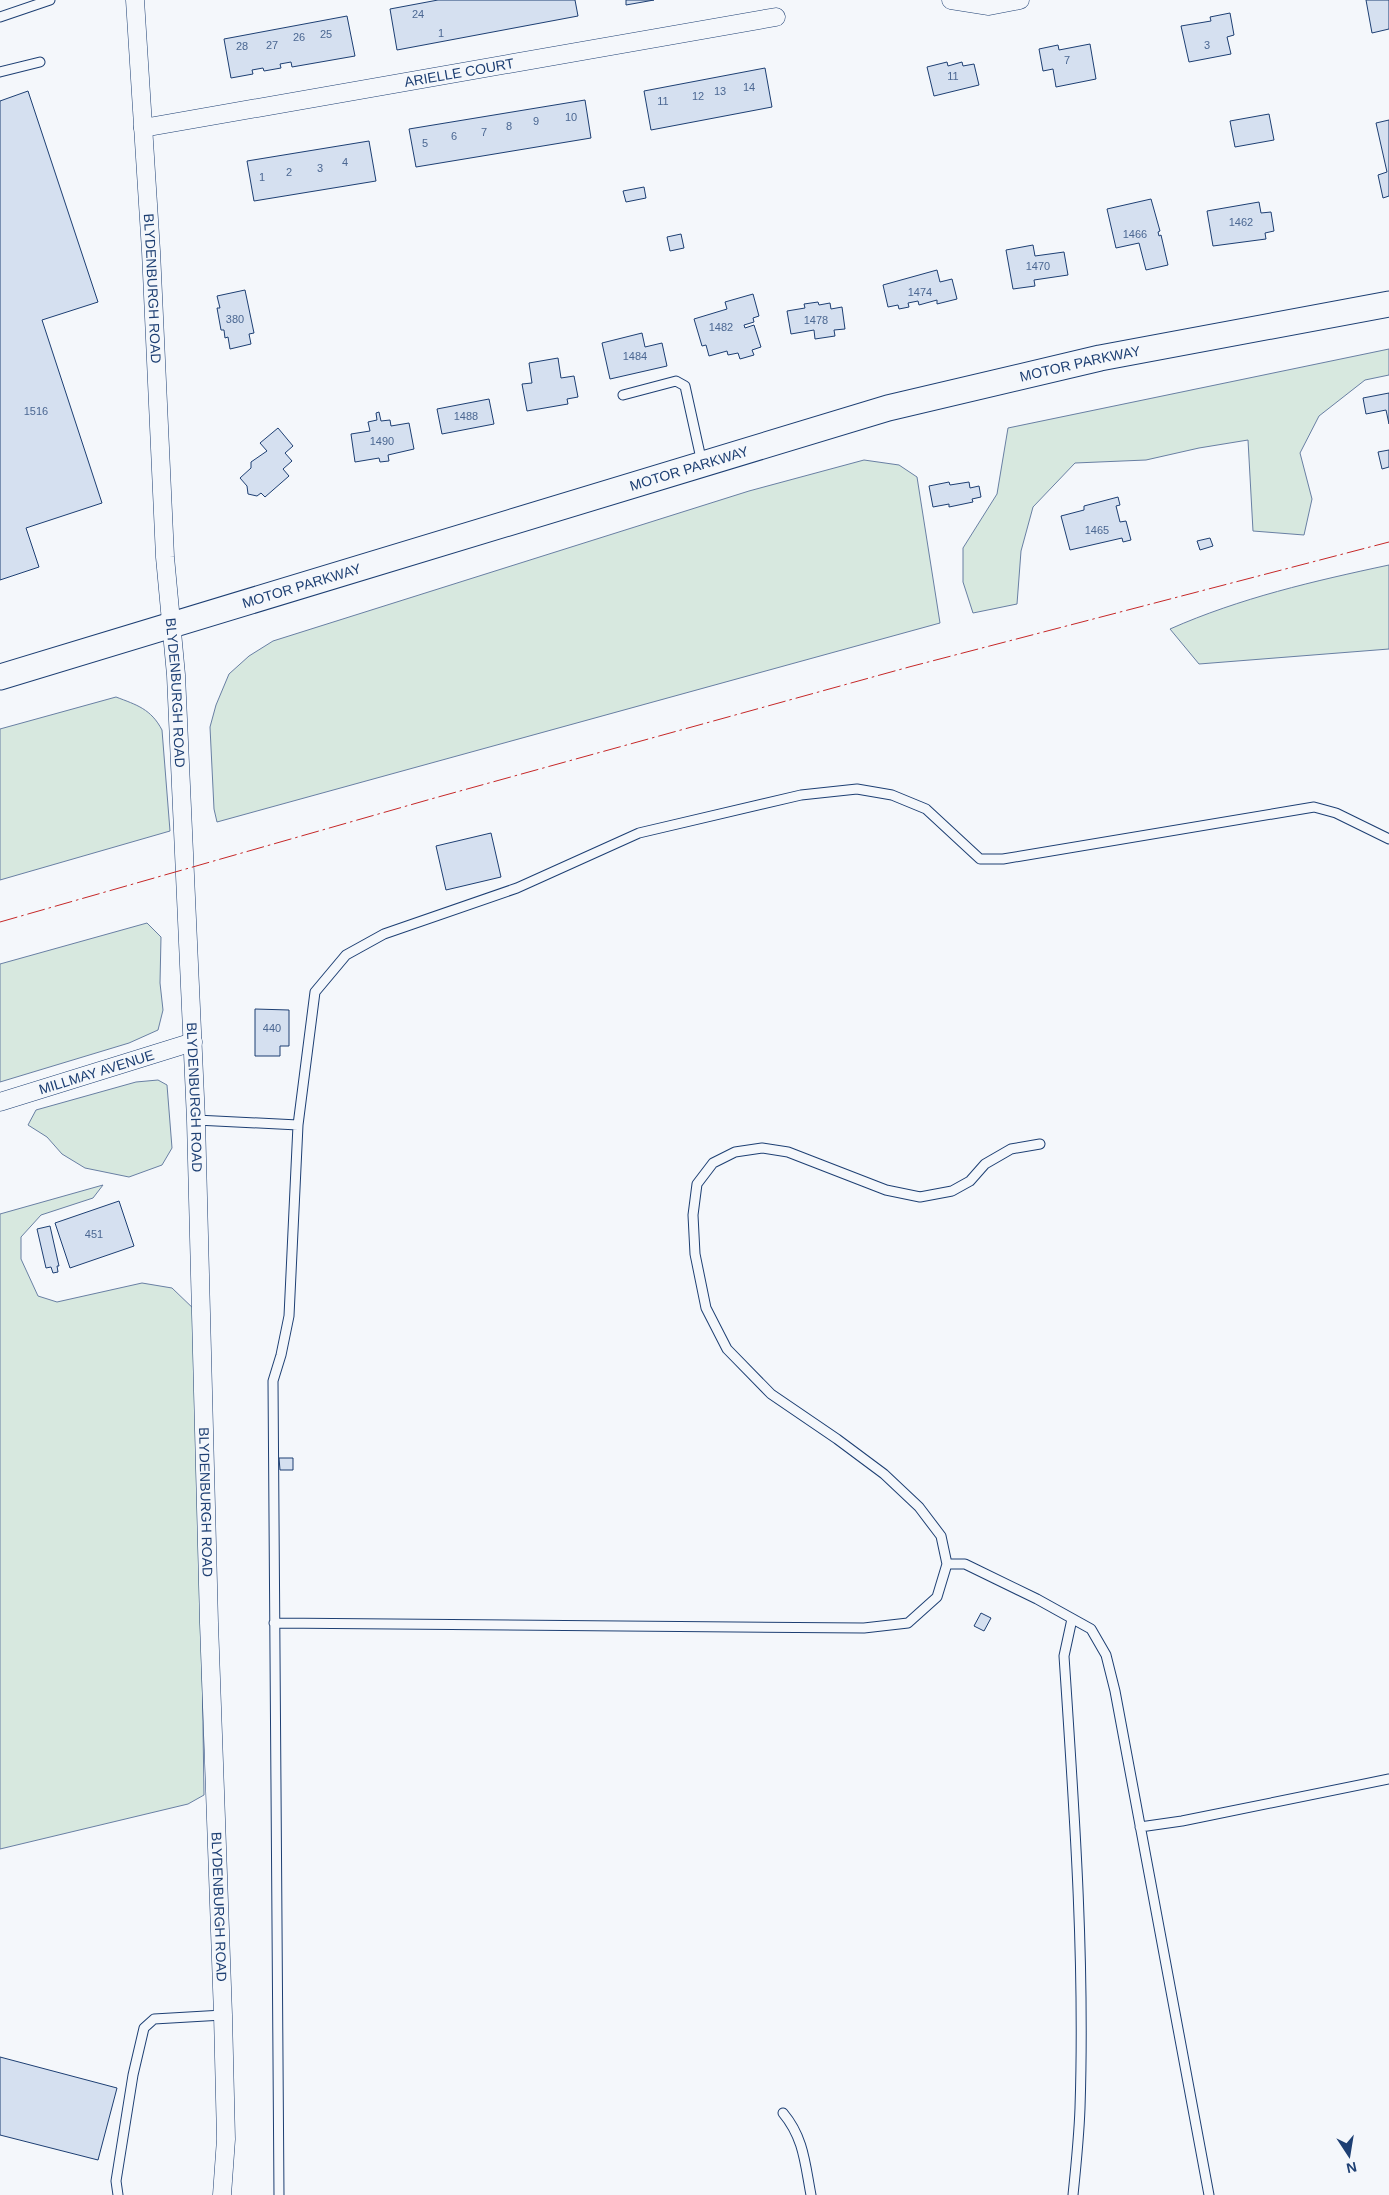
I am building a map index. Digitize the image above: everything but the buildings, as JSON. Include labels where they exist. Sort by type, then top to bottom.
[{"type":"main road","name":"MOTOR PARKWAY","points":[[0,677],[838,422],[955,391],[1146,349],[1389,304]]},
{"type":"street","name":"BLYDENBURGH ROAD","points":[[135,0],[151,251],[165,557],[176,675],[193,1042],[209,1623],[223,2015],[226,2139],[222,2195]]},
{"type":"street","points":[[951,0],[989,6],[1020,0]]},
{"type":"street","name":"ARIELLE COURT","points":[[143,128],[776,17]]},
{"type":"street","name":"MILLMAY AVENUE","points":[[0,1102],[193,1042]]},
{"type":"lane","points":[[0,17],[50,0]]},
{"type":"lane","points":[[0,72],[40,62]]},
{"type":"lane","points":[[623,395],[676,381],[685,386],[702,463]]},
{"type":"lane","points":[[279,2195],[273,1382],[289,1316],[298,1125],[315,992],[346,955],[384,934],[518,888],[639,832],[801,795],[857,789],[892,795],[926,810],[980,859],[1003,859],[1314,807],[1336,813],[1389,839]]},
{"type":"lane","points":[[196,1120],[298,1125]]},
{"type":"lane","points":[[274,1623],[864,1628],[908,1623],[937,1598],[947,1564],[941,1536],[919,1507],[876,1468],[771,1394],[727,1349],[706,1308],[695,1254],[693,1215],[698,1184],[713,1163],[735,1152],[762,1148],[788,1152],[886,1190],[920,1196],[952,1191],[970,1181],[985,1164],[1011,1149],[1040,1144]]},
{"type":"lane","points":[[947,1564],[966,1564],[1037,1598],[1091,1629],[1106,1655],[1115,1691],[1208,2195]]},
{"type":"lane","points":[[1072,1619],[1064,1656],[1078,1894],[1080,1969],[1080,2108],[1073,2195]]},
{"type":"lane","points":[[1140,1827],[1389,1779]]},
{"type":"lane","points":[[118,2195],[118,2171],[133,2075],[144,2028],[154,2019],[223,2015]]},
{"type":"lane","points":[[783,2113],[794,2127],[801,2144],[811,2195]]},
{"type":"shaded area","points":[[1389,349],[1389,375],[1365,380],[1319,416],[1300,453],[1312,499],[1304,535],[1253,531],[1248,440],[1199,448],[1146,460],[1075,463],[1033,507],[1021,551],[1017,604],[973,613],[963,582],[963,548],[997,494],[1008,428]]},
{"type":"shaded area","points":[[864,460],[899,465],[917,477],[940,623],[217,822],[214,809],[210,727],[216,705],[229,674],[249,656],[273,641],[749,491]]},
{"type":"shaded area","points":[[1389,565],[1389,649],[1199,664],[1170,629],[1250,599],[1305,584]]},
{"type":"shaded area","points":[[116,697],[137,705],[148,712],[162,730],[170,831],[0,880],[0,729]]},
{"type":"shaded area","points":[[147,923],[161,937],[160,983],[163,1010],[158,1030],[129,1043],[0,1082],[0,964]]},
{"type":"shaded area","points":[[158,1080],[167,1085],[172,1148],[162,1165],[129,1177],[85,1168],[62,1154],[47,1137],[28,1125],[36,1110],[136,1082]]},
{"type":"shaded area","points":[[103,1185],[93,1198],[41,1215],[21,1237],[21,1259],[38,1296],[57,1302],[142,1283],[172,1288],[197,1312],[204,1795],[188,1804],[0,1849],[0,1214]]},
{"type":"power","points":[[0,922],[431,799],[909,667],[1389,542]]}]
